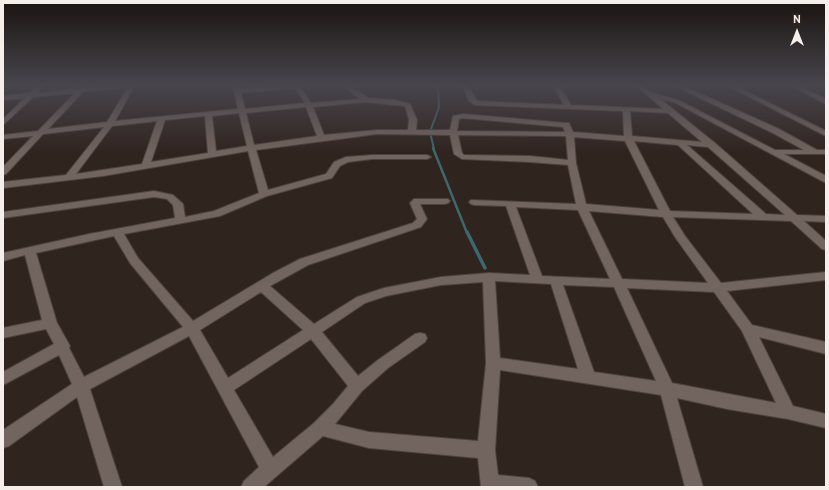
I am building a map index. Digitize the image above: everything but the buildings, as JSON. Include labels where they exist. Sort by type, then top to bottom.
[{"type":"street","points":[[3,123],[18,108]]},
{"type":"street","points":[[3,172],[43,132],[64,108]]},
{"type":"street","points":[[68,178],[110,124],[119,108]]},
{"type":"street","points":[[3,137],[208,113],[278,108]]},
{"type":"street","points":[[310,108],[321,138]]},
{"type":"street","points":[[409,108],[412,120],[412,131]]},
{"type":"street","points":[[507,108],[505,121],[508,135]]},
{"type":"street","points":[[595,108],[669,111]]},
{"type":"street","points":[[665,108],[712,145],[826,247]]},
{"type":"street","points":[[689,108],[776,152],[826,180]]},
{"type":"street","points":[[726,108],[770,128],[815,152]]},
{"type":"street","points":[[774,108],[826,134]]},
{"type":"street","points":[[242,110],[264,194]]},
{"type":"street","points":[[626,110],[628,138],[666,214],[680,237],[716,288],[748,329],[788,412]]},
{"type":"street","points":[[208,113],[212,154]]},
{"type":"street","points":[[572,163],[530,159],[462,157],[458,154],[453,132],[458,117],[564,124],[570,134],[572,163],[582,207],[650,350],[666,389],[694,487]]},
{"type":"street","points":[[146,166],[162,118]]},
{"type":"street","points":[[3,185],[68,178],[251,148],[364,133],[412,131],[508,135],[570,134],[628,138],[681,144],[712,145]]},
{"type":"street","points":[[681,144],[763,218]]},
{"type":"street","points":[[776,152],[826,152]]},
{"type":"street","points":[[3,257],[30,252],[62,243],[216,214],[264,194],[329,176],[337,164],[346,160],[378,157],[427,157]]},
{"type":"street","points":[[3,215],[106,202],[132,196],[154,194],[170,196],[178,204],[180,220]]},
{"type":"street","points":[[3,440],[81,386],[192,328],[262,286],[315,258],[418,225],[422,219],[415,203],[417,200],[445,201]]},
{"type":"street","points":[[474,202],[582,207],[666,214],[826,219]]},
{"type":"street","points":[[510,204],[538,280]]},
{"type":"street","points":[[117,232],[134,260],[192,328],[270,469]]},
{"type":"street","points":[[30,252],[50,323],[63,346],[81,386],[113,487]]},
{"type":"street","points":[[226,387],[312,330],[361,300],[384,292],[454,279],[489,277],[716,288],[826,276]]},
{"type":"street","points":[[489,277],[493,363],[486,450],[490,485],[529,487]]},
{"type":"street","points":[[556,281],[588,377]]},
{"type":"street","points":[[262,286],[312,330],[357,386]]},
{"type":"street","points":[[3,333],[50,323]]},
{"type":"street","points":[[748,329],[826,348]]},
{"type":"street","points":[[250,487],[320,428],[339,409],[357,386],[383,364],[420,338]]},
{"type":"street","points":[[3,379],[63,346]]},
{"type":"street","points":[[493,363],[666,389],[727,402],[788,412],[826,421]]},
{"type":"street","points":[[320,428],[369,440],[486,450]]},
{"type":"waterway","points":[[434,149],[430,132],[439,108]]},
{"type":"waterway","points":[[433,148],[467,233]]},
{"type":"waterway","points":[[467,232],[485,268]]}]
